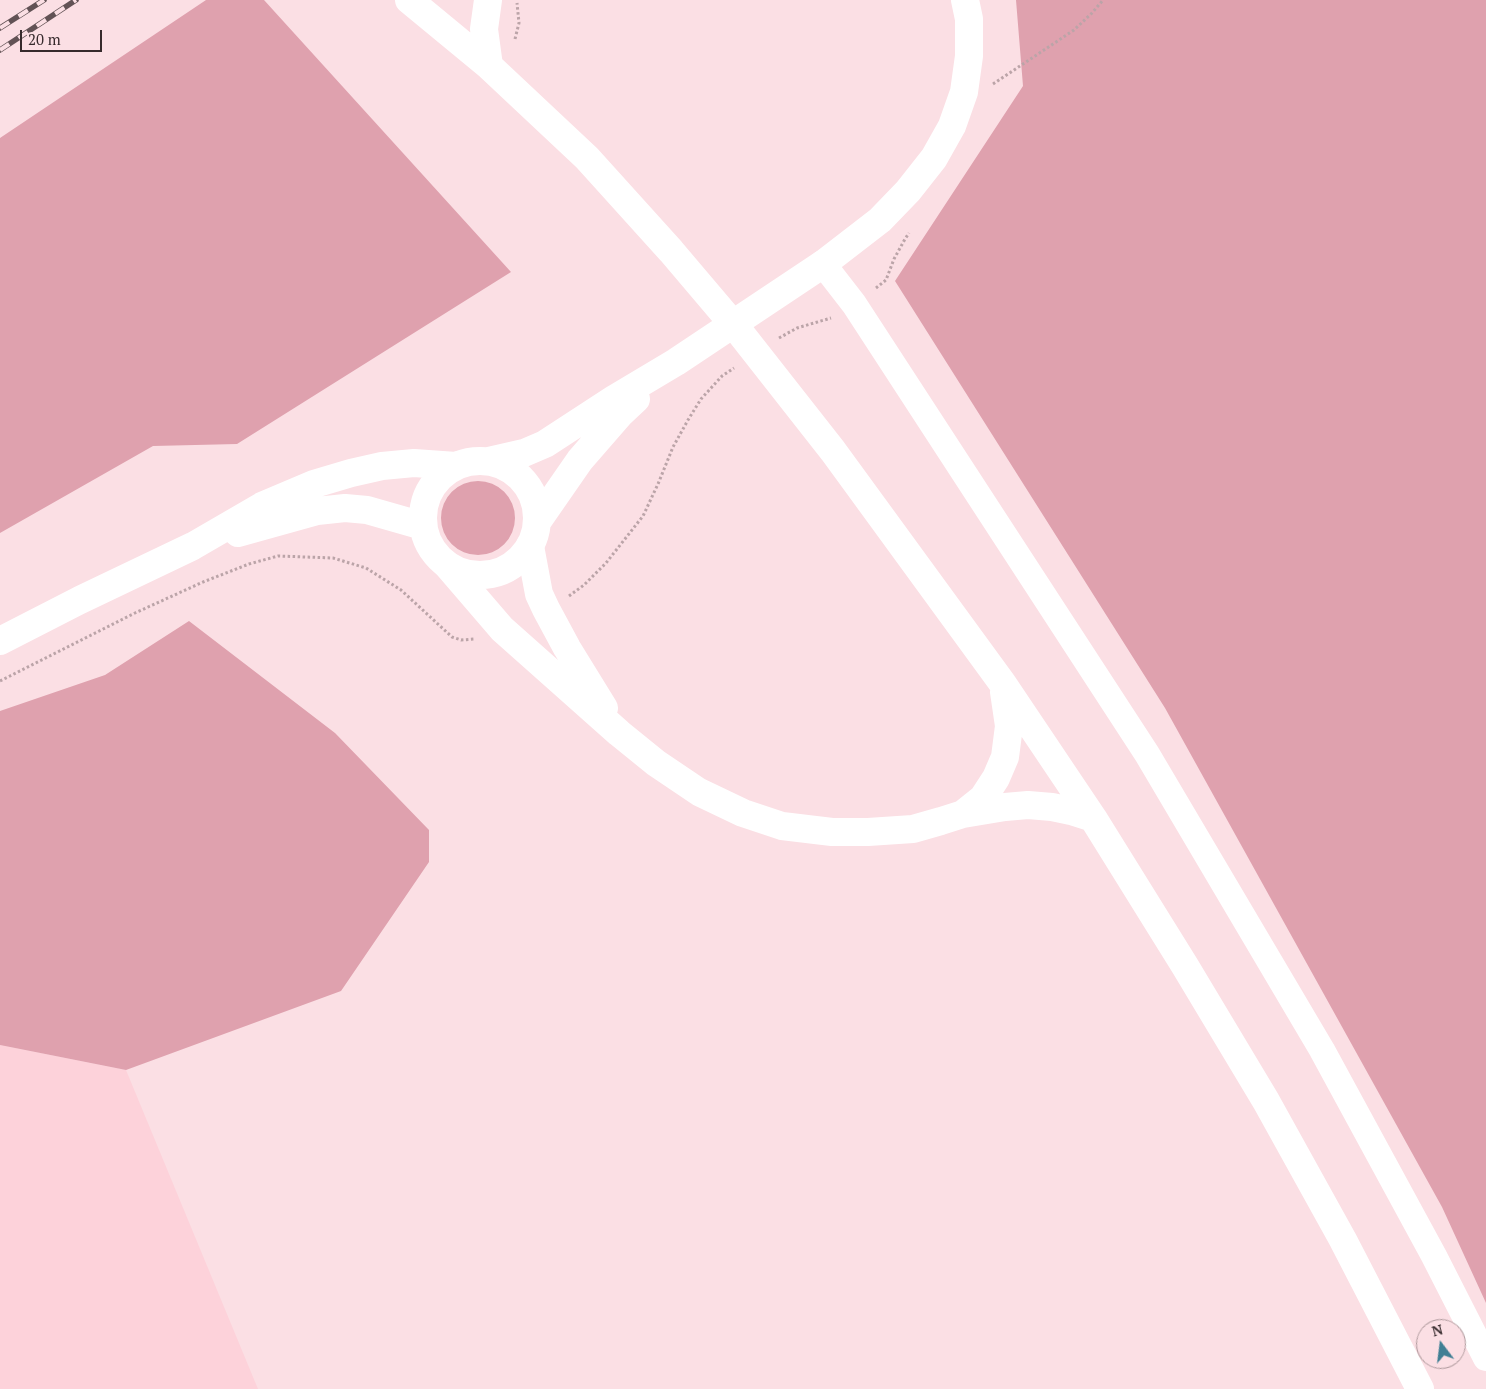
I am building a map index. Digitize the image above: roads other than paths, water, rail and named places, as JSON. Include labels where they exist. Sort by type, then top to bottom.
[{"type":"main road","points":[[409,0],[489,66],[587,158],[671,251],[738,330],[833,451],[1003,684],[1092,818],[1186,966],[1266,1101],[1343,1240],[1420,1389]]},
{"type":"main road","points":[[488,0],[484,29],[489,66]]},
{"type":"main road","points":[[489,462],[524,453],[545,444],[614,399],[676,362],[823,264],[880,220],[908,191],[934,158],[952,126],[964,92],[969,56],[969,19],[965,0]]},
{"type":"main road","points":[[447,565],[464,573],[483,575],[502,571],[518,561],[580,460],[614,420],[676,362]]},
{"type":"main road","points":[[619,732],[567,648],[539,594],[534,534],[535,501],[525,482],[509,469],[489,462],[466,462],[456,466],[441,476],[430,490],[423,507],[423,526],[430,548],[502,629],[619,732],[656,763],[699,792],[743,813],[782,826],[832,832],[913,829],[963,814],[1028,805],[1052,806],[1092,818]]},
{"type":"main road","points":[[0,641],[193,546],[262,506],[314,484],[382,466],[414,463],[456,466]]},
{"type":"main road","points":[[193,546],[317,511],[345,508],[367,510],[423,526]]},
{"type":"main road","points":[[963,814],[982,798],[996,778],[1005,757],[1009,726],[1003,684]]},
{"type":"street","points":[[823,264],[854,304],[1146,754],[1322,1050],[1434,1256],[1486,1358]]},
{"type":"railway","points":[[0,28],[44,0]]},
{"type":"railway","points":[[0,50],[76,0]]}]
